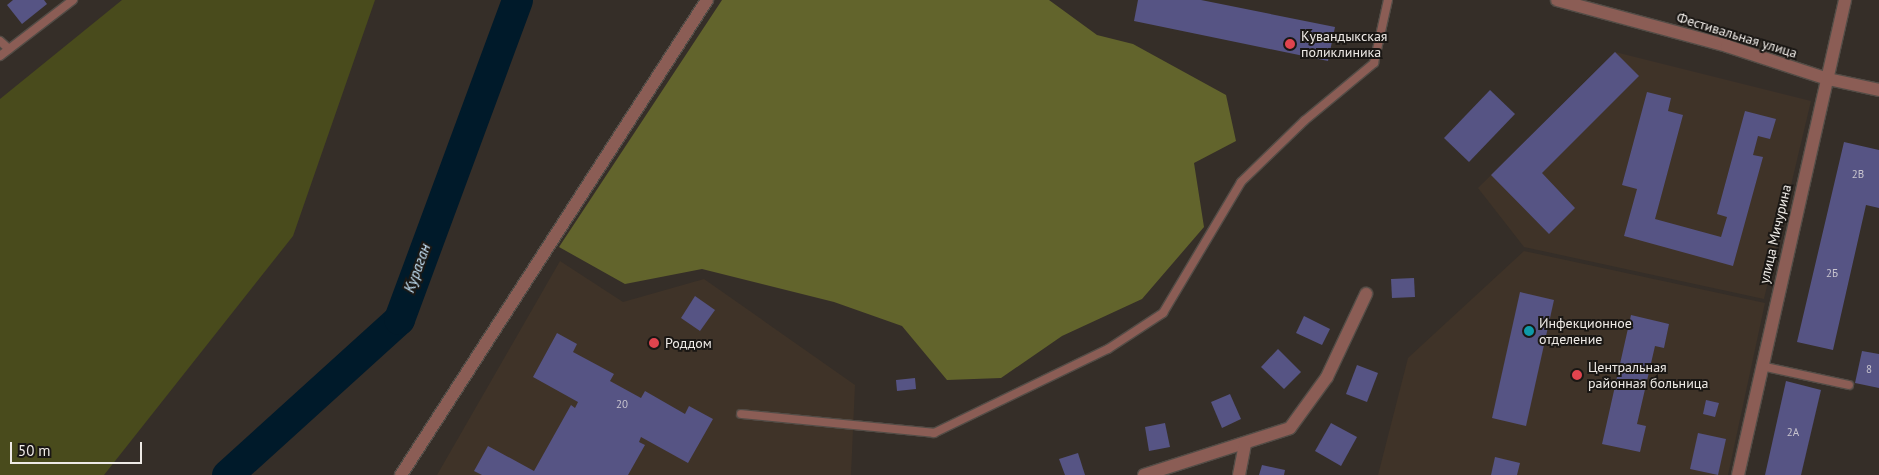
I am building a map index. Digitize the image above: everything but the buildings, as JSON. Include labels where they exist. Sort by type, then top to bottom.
[{"type":"street","points":[[402,475],[707,0]]},
{"type":"street","name":"Фестивальная улица","points":[[1557,0],[1578,3],[1727,46],[1828,79],[1879,90]]},
{"type":"street","name":"улица Мичурина","points":[[1738,475],[1845,0]]},
{"type":"street","points":[[1144,475],[1245,445],[1290,428],[1328,378],[1366,294]]},
{"type":"street","points":[[1238,475],[1245,445]]},
{"type":"lane","points":[[0,56],[73,0]]},
{"type":"lane","points":[[741,414],[934,433],[1108,348],[1163,313],[1241,182],[1374,63],[1388,0]]},
{"type":"lane","points":[[0,41],[9,49]]},
{"type":"lane","points":[[1762,366],[1849,385]]},
{"type":"shaded area","points":[[122,0],[375,0],[293,236],[104,475],[0,475],[0,99]]},
{"type":"shaded area","points":[[722,0],[1049,0],[1097,35],[1133,44],[1226,95],[1236,141],[1194,163],[1204,227],[1142,299],[1062,336],[1001,378],[947,380],[902,326],[834,302],[702,269],[625,284],[559,247]]},
{"type":"shaded area","points":[[1615,52],[1811,101],[1764,299],[1524,247],[1478,188]]},
{"type":"shaded area","name":"Центральная районная больница","points":[[1524,251],[1765,303],[1728,475],[1378,475],[1408,358]]},
{"type":"shaded area","name":"Роддом","points":[[560,261],[623,302],[704,279],[855,385],[851,475],[437,475]]},
{"type":"waterway","name":"Кураган","points":[[227,475],[399,319],[517,0]]},
{"type":"place","name":"Кувандыкская поликлиника","points":[[1290,44]]},
{"type":"place","name":"Инфекционное отделение","points":[[1529,331]]},
{"type":"place","name":"Роддом","points":[[654,343]]},
{"type":"place","name":"Центральная районная больница","points":[[1577,375]]}]
